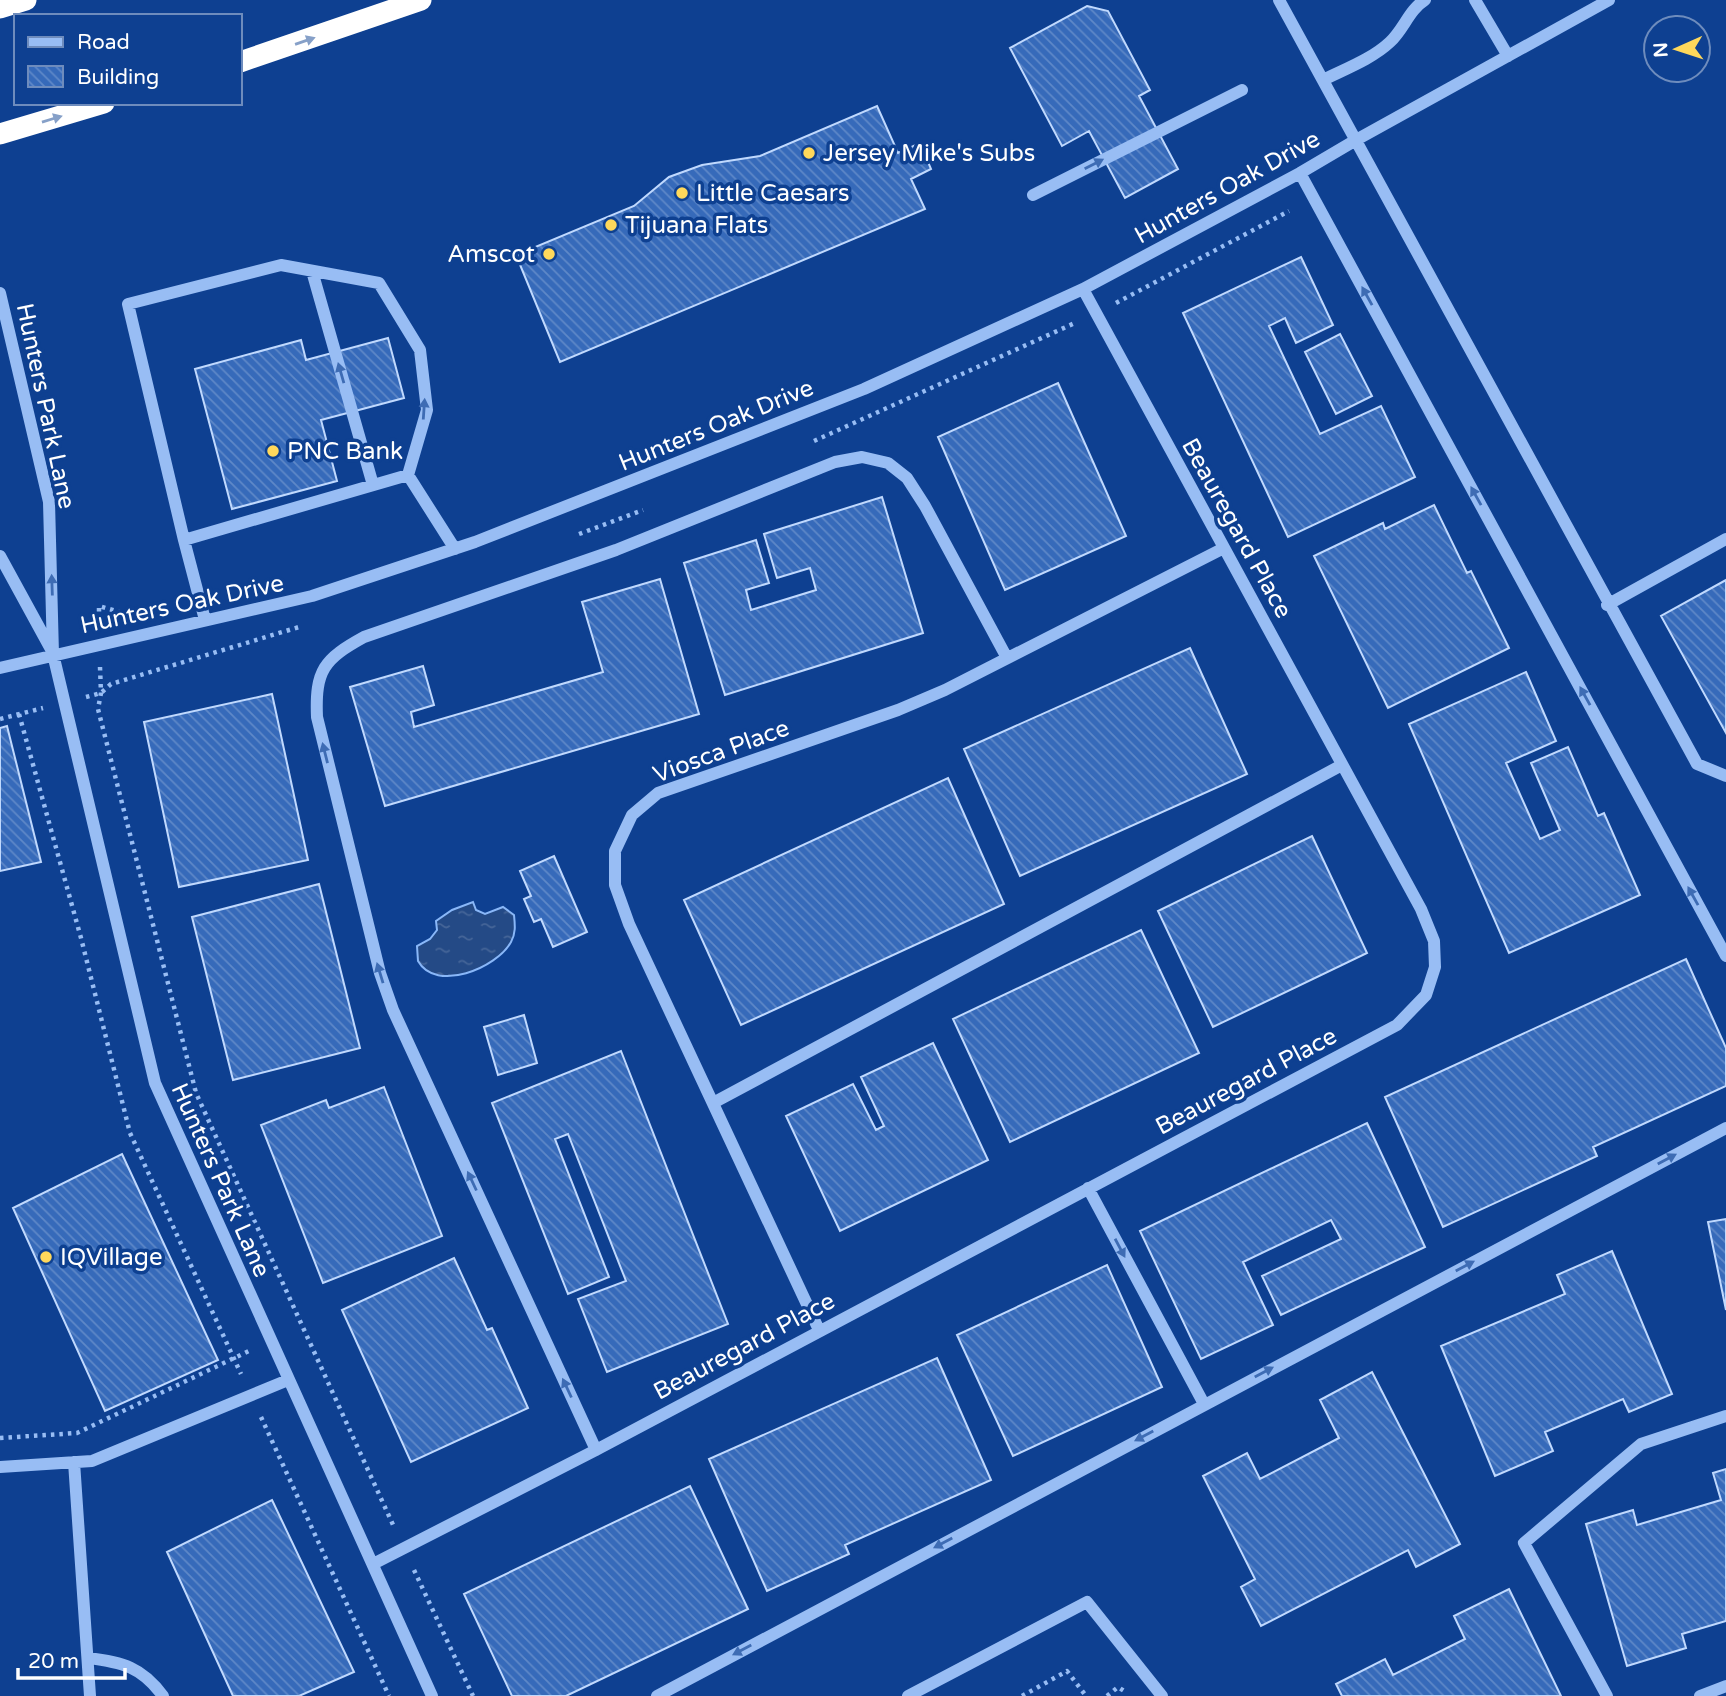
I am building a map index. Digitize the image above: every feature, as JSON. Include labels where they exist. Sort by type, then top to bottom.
[{"type":"highway","points":[[0,8],[26,0]]},
{"type":"highway","points":[[242,61],[421,0]]},
{"type":"highway","points":[[0,134],[97,105]]},
{"type":"street","points":[[1279,0],[1697,764],[1726,776]]},
{"type":"street","points":[[1323,80],[1391,41],[1412,10],[1425,0]]},
{"type":"street","points":[[1475,0],[1508,56]]},
{"type":"street","name":"Hunters Oak Drive","points":[[0,668],[312,596],[455,549],[864,389],[1083,289],[1300,173],[1609,0]]},
{"type":"street","points":[[1032,195],[1242,90]]},
{"type":"street","points":[[1300,173],[1726,956]]},
{"type":"street","points":[[205,620],[128,304],[281,265],[379,283],[420,350],[427,411],[408,475],[455,549]]},
{"type":"street","points":[[312,271],[373,485]]},
{"type":"street","name":"Beauregard Place","points":[[373,1564],[596,1450],[1397,1025],[1426,995],[1436,967],[1434,941],[1421,909],[1083,289]]},
{"type":"street","name":"Hunters Park Lane","points":[[0,293],[49,502],[53,654],[155,1083],[432,1696]]},
{"type":"street","points":[[596,1450],[393,1010],[380,973],[317,717],[316,690],[323,667],[341,650],[364,637],[616,550],[835,462],[862,457],[888,463],[907,478],[925,506],[1007,658]]},
{"type":"street","points":[[184,541],[408,475]]},
{"type":"street","points":[[1608,605],[1726,539]]},
{"type":"street","name":"Viosca Place","points":[[818,1330],[629,924],[615,886],[615,850],[632,815],[658,793],[945,690],[1224,548]]},
{"type":"street","name":"Hunters Park Lane","points":[[0,556],[53,654]]},
{"type":"street","points":[[713,1103],[1342,765]]},
{"type":"street","points":[[657,1696],[1726,1128]]},
{"type":"street","points":[[1088,1188],[1204,1404]]},
{"type":"street","points":[[0,1467],[92,1461],[288,1380]]},
{"type":"street","points":[[1607,1696],[1524,1543],[1641,1444],[1726,1416]]},
{"type":"street","points":[[74,1462],[90,1696]]},
{"type":"street","points":[[908,1696],[1087,1602],[1162,1696]]},
{"type":"street","points":[[88,1658],[125,1665],[142,1672],[163,1696]]},
{"type":"street","points":[[1700,1696],[1726,1686]]},
{"type":"path","points":[[122,612],[99,607],[101,693],[98,709],[196,1093],[472,1696]]},
{"type":"path","points":[[0,1438],[76,1433],[302,1325]]},
{"type":"path","points":[[1022,1696],[1067,1671],[1086,1696]]},
{"type":"path","points":[[1107,1696],[1118,1687],[1130,1696]]},
{"type":"water","points":[[473,902],[476,910],[485,914],[503,907],[514,915],[515,926],[511,942],[504,952],[493,960],[466,973],[438,975],[427,970],[418,961],[417,946],[430,939],[437,930],[436,921],[452,910]]},
{"type":"building","points":[[1087,6],[1108,11],[1150,90],[1139,96],[1178,169],[1125,198],[1089,131],[1062,146],[1010,48]]},
{"type":"building","points":[[877,106],[898,153],[920,143],[931,169],[911,179],[925,209],[560,362],[516,255],[634,206],[669,177],[702,165],[760,156]]},
{"type":"building","points":[[1301,257],[1333,325],[1296,343],[1285,318],[1269,326],[1320,434],[1381,406],[1415,477],[1288,537],[1183,313]]},
{"type":"building","points":[[1340,334],[1372,396],[1336,414],[1305,352]]},
{"type":"building","name":"PNC Bank","points":[[388,338],[404,398],[321,420],[337,481],[232,509],[195,369],[301,340],[306,360]]},
{"type":"building","points":[[1058,383],[1126,536],[1005,590],[938,437]]},
{"type":"building","points":[[882,497],[923,633],[725,695],[684,563],[756,540],[769,583],[746,590],[751,610],[816,590],[810,568],[777,578],[764,534]]},
{"type":"building","points":[[1434,505],[1467,573],[1471,571],[1509,648],[1388,708],[1314,556],[1383,523],[1385,529]]},
{"type":"building","points":[[660,579],[699,714],[385,806],[350,687],[423,666],[434,705],[411,712],[414,727],[603,672],[582,602]]},
{"type":"building","points":[[1726,580],[1726,733],[1661,616]]},
{"type":"building","points":[[1190,648],[1247,774],[1020,876],[964,749]]},
{"type":"building","points":[[1526,672],[1556,741],[1506,763],[1540,839],[1560,830],[1531,763],[1568,747],[1598,816],[1604,813],[1640,895],[1509,953],[1409,724]]},
{"type":"building","points":[[272,694],[308,860],[179,887],[144,722]]},
{"type":"building","points":[[7,726],[41,862],[0,871],[0,728]]},
{"type":"building","points":[[948,778],[1004,904],[741,1025],[684,900]]},
{"type":"building","points":[[1312,836],[1367,953],[1213,1027],[1158,911]]},
{"type":"building","points":[[554,856],[587,932],[553,947],[541,919],[534,922],[524,899],[531,896],[520,871]]},
{"type":"building","points":[[319,884],[360,1048],[233,1080],[192,917]]},
{"type":"building","points":[[1141,930],[1199,1053],[1010,1142],[953,1019]]},
{"type":"building","points":[[1686,959],[1726,1048],[1726,1086],[1593,1147],[1597,1156],[1443,1227],[1385,1097]]},
{"type":"building","points":[[524,1015],[537,1063],[498,1075],[484,1027]]},
{"type":"building","points":[[933,1043],[988,1160],[840,1231],[786,1116],[853,1084],[876,1130],[884,1126],[861,1077]]},
{"type":"building","points":[[621,1051],[728,1324],[607,1372],[578,1299],[626,1281],[568,1134],[555,1139],[609,1277],[568,1294],[492,1103]]},
{"type":"building","points":[[384,1087],[442,1236],[323,1283],[261,1125],[326,1100],[329,1108]]},
{"type":"building","points":[[1367,1123],[1425,1247],[1281,1315],[1262,1276],[1341,1239],[1331,1220],[1243,1262],[1273,1325],[1201,1359],[1140,1231]]},
{"type":"building","points":[[122,1154],[218,1360],[105,1411],[13,1208]]},
{"type":"building","points":[[1726,1219],[1726,1310],[1708,1222]]},
{"type":"building","points":[[1612,1251],[1672,1394],[1629,1412],[1623,1399],[1545,1432],[1553,1451],[1495,1476],[1441,1346],[1565,1294],[1557,1275]]},
{"type":"building","points":[[454,1258],[487,1330],[492,1328],[528,1408],[411,1462],[342,1310]]},
{"type":"building","points":[[1107,1265],[1162,1387],[1013,1456],[957,1335]]},
{"type":"building","points":[[937,1358],[991,1480],[845,1545],[849,1554],[767,1591],[709,1459]]},
{"type":"building","points":[[1372,1372],[1460,1544],[1416,1567],[1408,1550],[1261,1626],[1241,1587],[1255,1579],[1203,1476],[1247,1453],[1260,1479],[1339,1438],[1320,1400]]},
{"type":"building","points":[[1726,1469],[1726,1621],[1682,1634],[1686,1648],[1627,1666],[1586,1524],[1633,1510],[1637,1525],[1721,1500],[1713,1473]]},
{"type":"building","points":[[690,1486],[748,1609],[566,1696],[512,1696],[464,1594]]},
{"type":"building","points":[[272,1500],[354,1672],[299,1696],[233,1696],[167,1552]]},
{"type":"building","points":[[1509,1589],[1561,1696],[1342,1696],[1336,1684],[1385,1659],[1393,1675],[1465,1639],[1454,1616]]},
{"type":"place","name":"Jersey Mike's Subs","points":[[809,153]]},
{"type":"place","name":"Little Caesars","points":[[682,193]]},
{"type":"place","name":"Tijuana Flats","points":[[611,225]]},
{"type":"place","name":"Amscot","points":[[549,254]]},
{"type":"place","name":"PNC Bank","points":[[273,451]]},
{"type":"place","name":"IQVillage","points":[[46,1257]]}]
